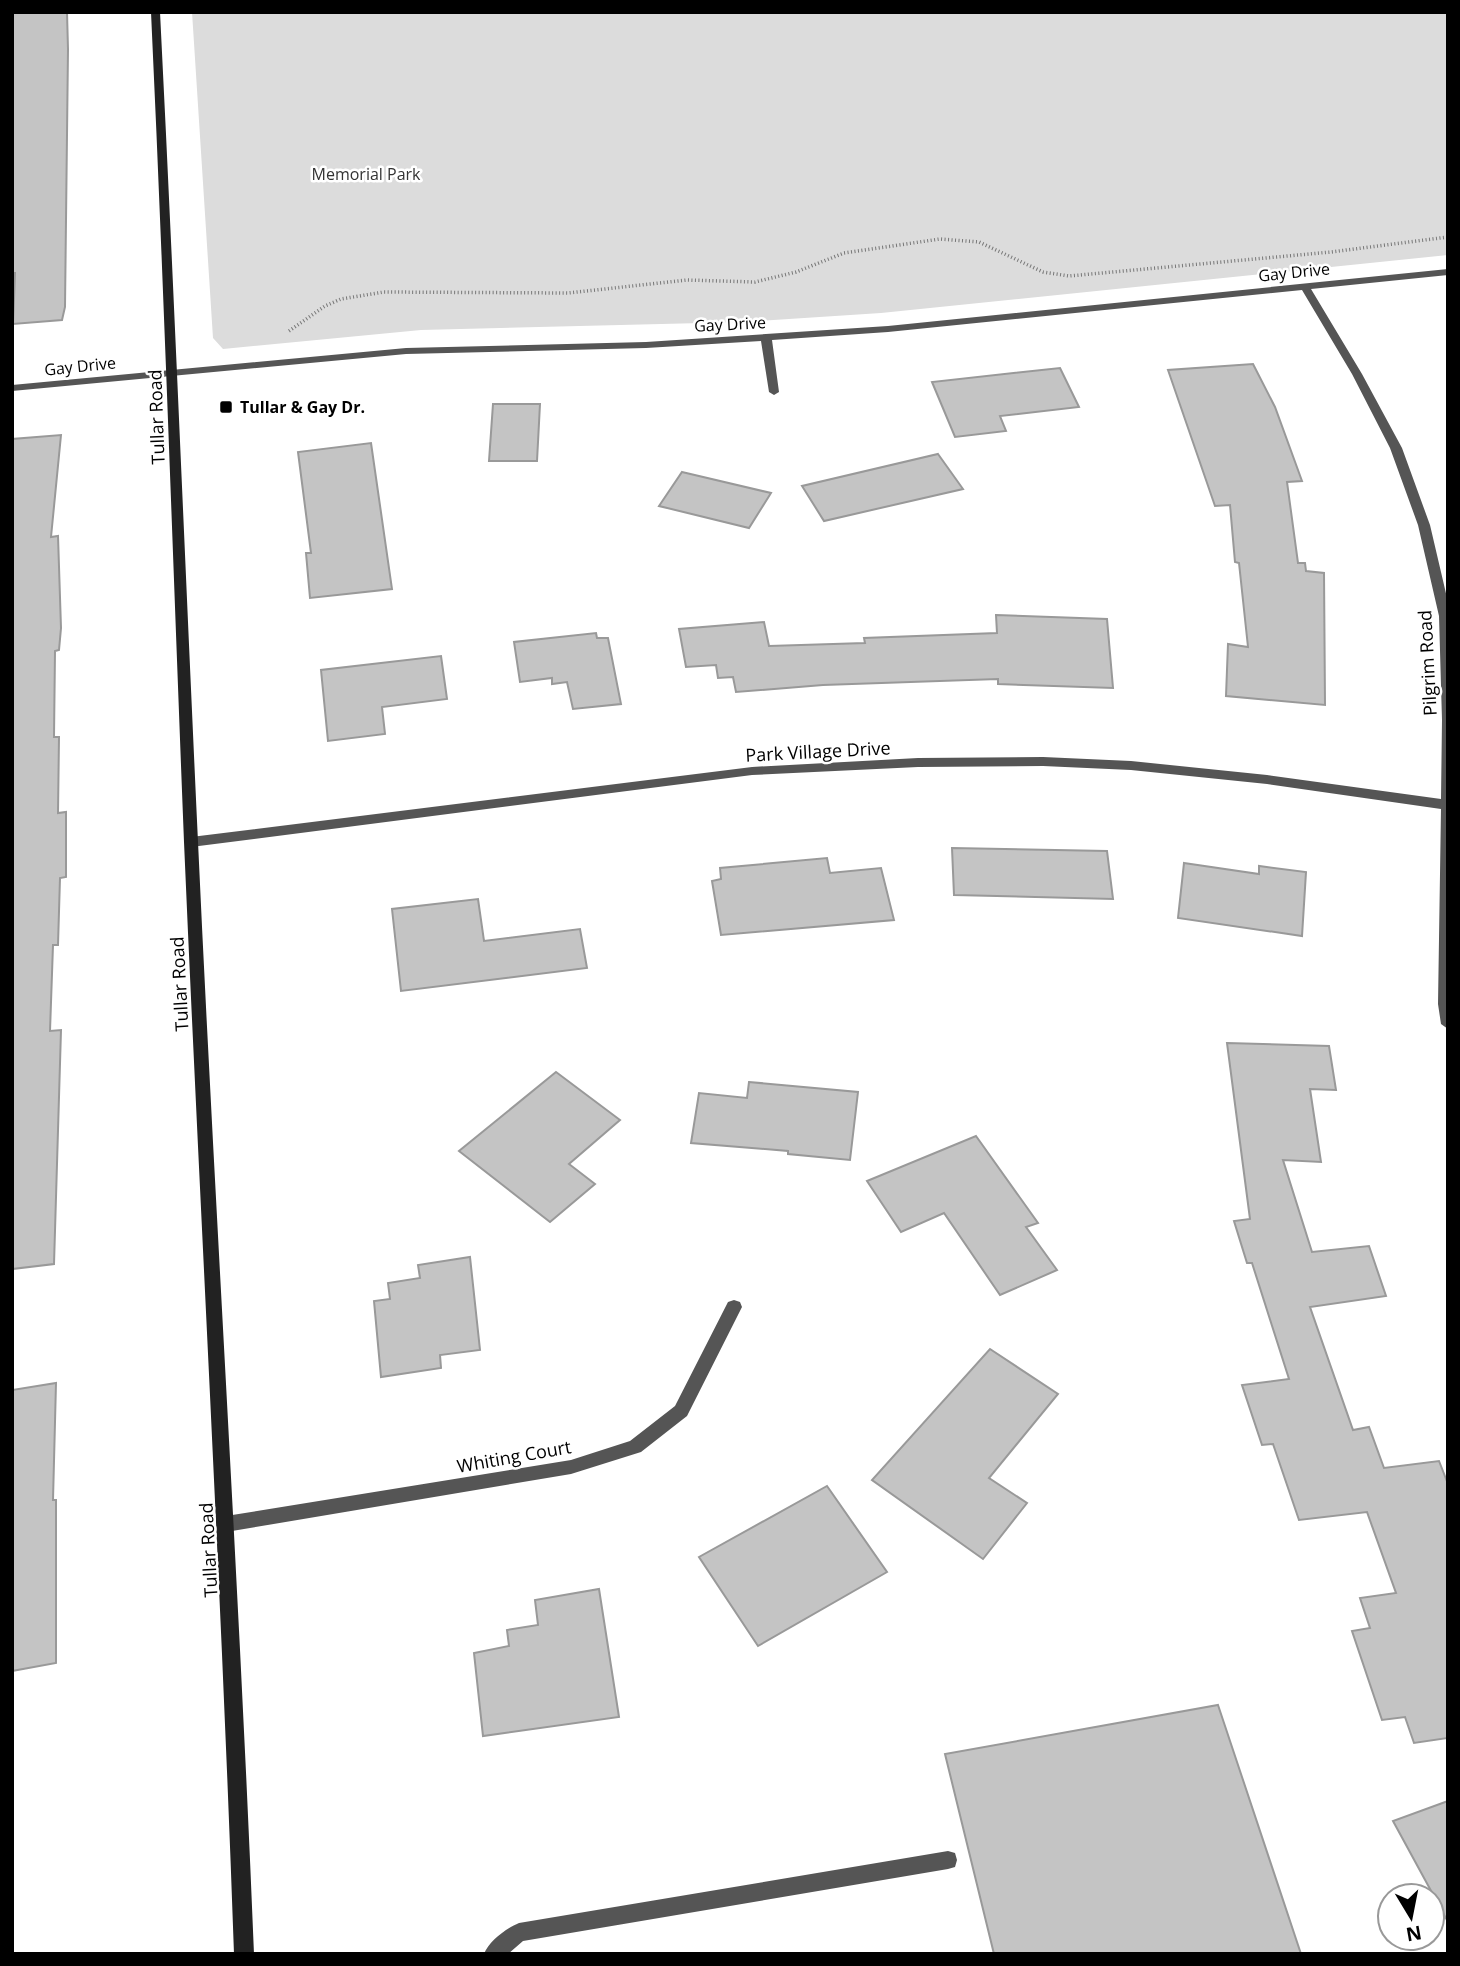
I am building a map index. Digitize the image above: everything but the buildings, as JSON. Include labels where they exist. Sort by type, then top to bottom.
[{"type":"main road","name":"Tullar Road","points":[[155,12],[244,1954]]},
{"type":"street","name":"Gay Drive","points":[[12,388],[406,351],[646,345],[902,328],[1448,272]]},
{"type":"street","name":"Pilgrim Road","points":[[1305,287],[1357,374],[1396,448],[1424,526],[1445,616],[1448,720],[1445,1004],[1448,1024]]},
{"type":"street","points":[[766,338],[774,392]]},
{"type":"street","name":"Park Village Drive","points":[[191,842],[752,771],[839,765],[956,762],[1099,764],[1222,773],[1447,805]]},
{"type":"street","name":"Whiting Court","points":[[226,1524],[571,1467],[635,1447],[681,1411],[734,1307]]},
{"type":"street","points":[[493,1954],[519,1932],[948,1860]]},
{"type":"path","points":[[279,335],[296,328],[325,306],[354,295],[384,292],[568,293],[687,280],[755,282],[796,272],[844,253],[940,239],[979,242],[1042,272],[1069,276],[1265,259],[1448,237]]},
{"type":"green space","name":"Memorial Park","points":[[192,12],[1448,12],[1448,255],[881,313],[743,322],[421,330],[223,349],[213,338]]},
{"type":"place","name":"Tullar & Gay Dr.","points":[[226,407]]}]
